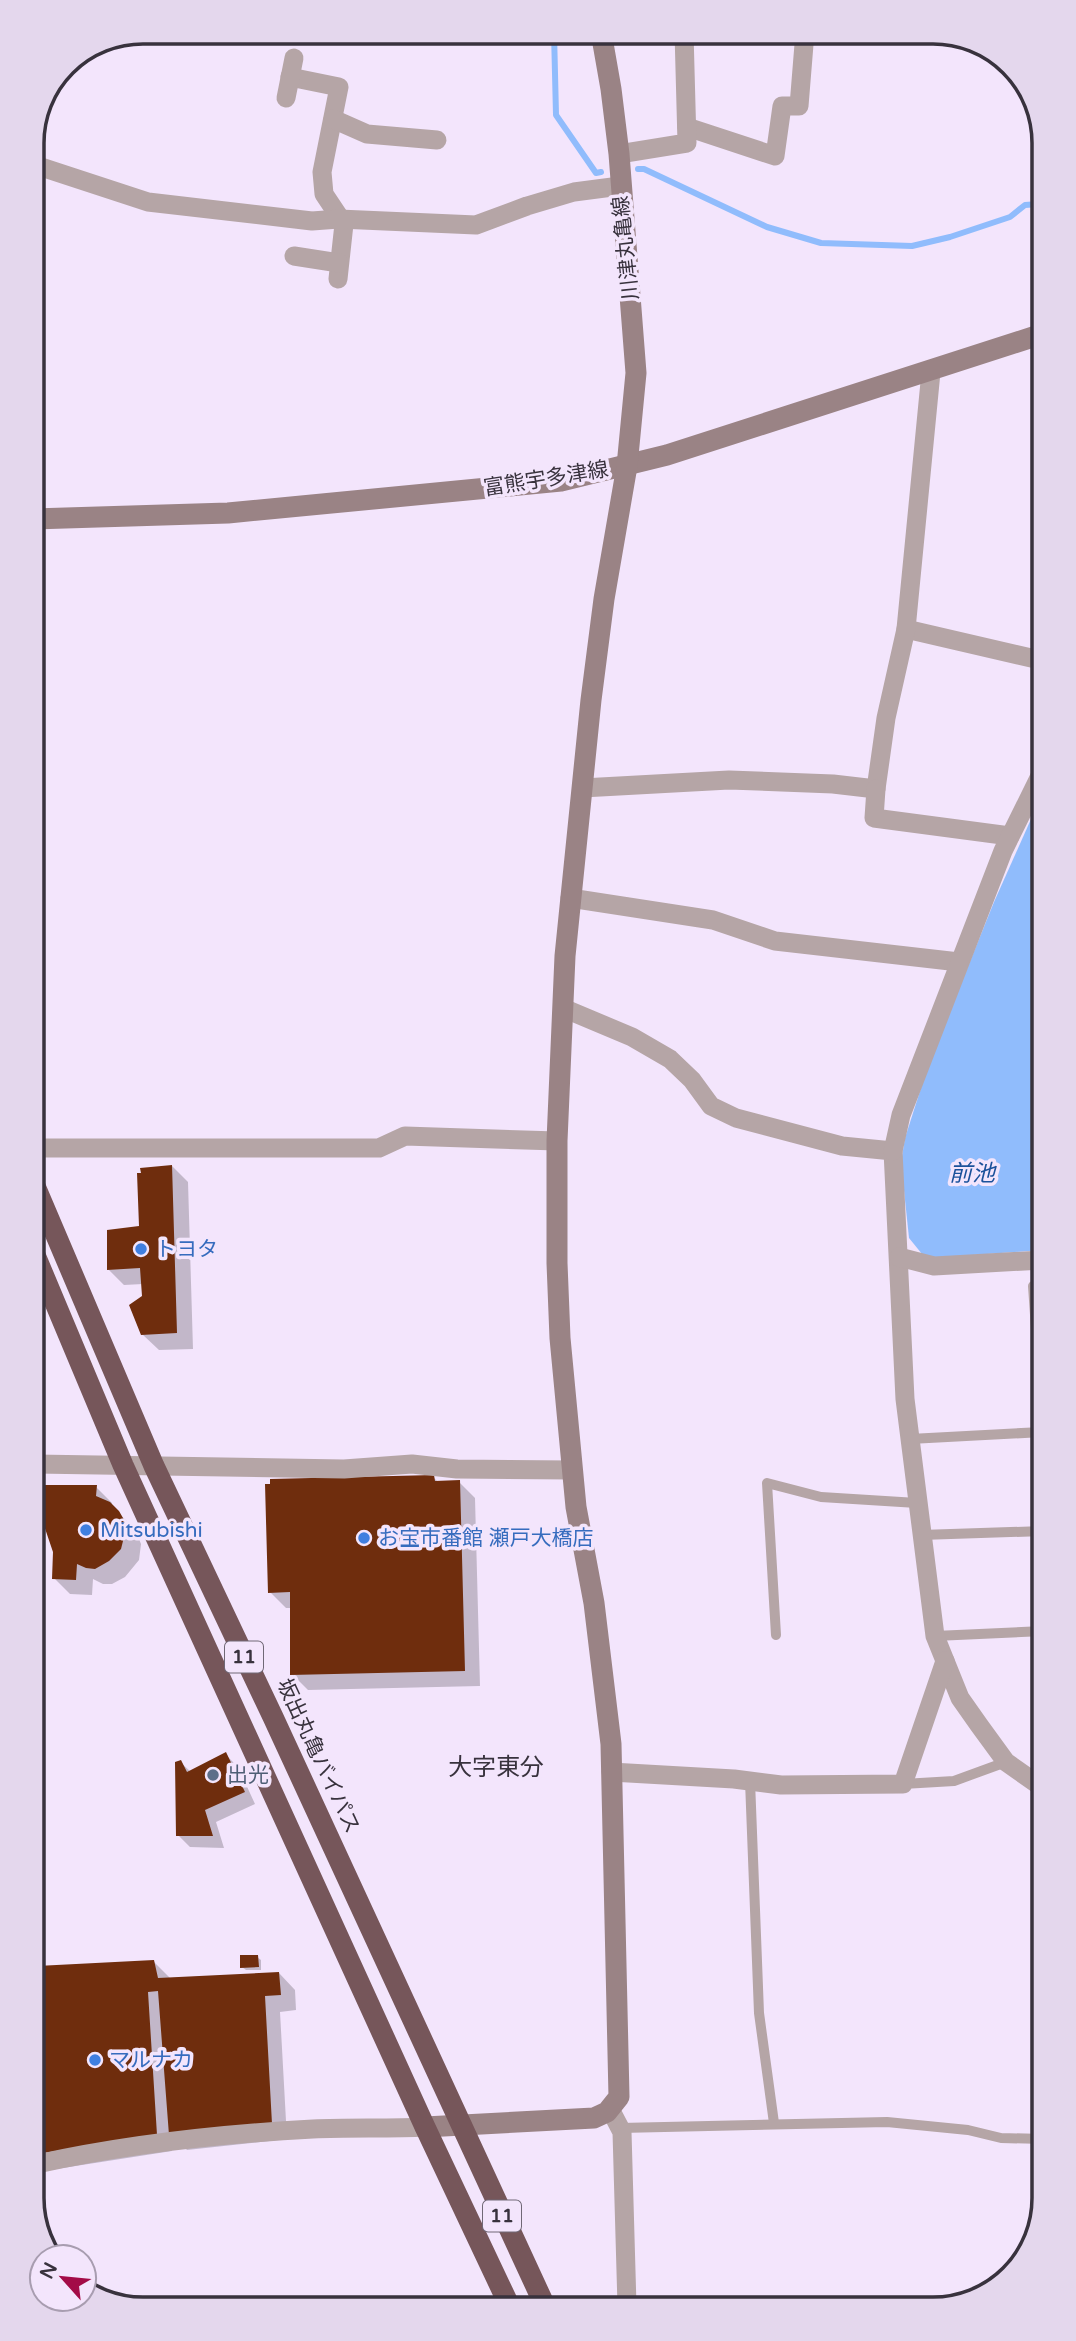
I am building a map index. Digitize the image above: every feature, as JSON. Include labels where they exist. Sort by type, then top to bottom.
[{"type":"highway","name":"坂出丸亀バイパス","points":[[44,1207],[154,1466],[541,2297]]},
{"type":"highway","name":"11","points":[[44,1276],[123,1465],[505,2297]]},
{"type":"street","name":"川津丸亀線","points":[[603,44],[619,154],[636,373],[627,466],[604,599],[570,898],[565,956],[558,1142],[557,1263],[560,1338],[576,1507],[594,1603],[611,1744],[619,2097],[615,2118]]},
{"type":"street","points":[[619,154],[687,143],[684,44]]},
{"type":"street","points":[[687,127],[775,156],[782,106],[799,106],[804,44]]},
{"type":"street","points":[[286,98],[292,67],[339,87],[322,172],[324,194],[344,224],[339,271],[294,256]]},
{"type":"street","points":[[333,119],[368,134],[437,140]]},
{"type":"street","points":[[44,168],[148,202],[312,221],[339,219],[476,225],[574,192],[621,187]]},
{"type":"street","name":"富熊宇多津線","points":[[44,519],[228,513],[561,481],[627,466],[860,391],[931,372],[1032,337]]},
{"type":"street","points":[[931,372],[906,629],[886,718],[874,818],[1010,836]]},
{"type":"street","points":[[906,629],[1032,658]]},
{"type":"street","points":[[582,788],[729,780],[833,784],[876,789]]},
{"type":"street","points":[[1032,792],[1010,836],[959,962],[901,1115],[893,1151],[905,1399],[935,1636],[960,1698],[1006,1762],[1032,1780]]},
{"type":"street","points":[[570,898],[713,920],[775,941],[959,962]]},
{"type":"street","points":[[563,1008],[632,1037],[670,1059],[692,1080],[711,1105],[736,1118],[842,1146],[893,1151]]},
{"type":"street","points":[[44,1148],[379,1148],[405,1136],[558,1142]]},
{"type":"street","points":[[899,1257],[934,1266],[1032,1261]]},
{"type":"street","points":[[44,1464],[344,1469],[412,1464],[457,1469],[572,1470]]},
{"type":"street","points":[[611,1772],[781,1785],[903,1784],[945,1661]]},
{"type":"street","points":[[44,2162],[97,2151],[228,2134],[615,2118],[622,2133],[626,2297]]},
{"type":"lane","points":[[910,1440],[1032,1433]]},
{"type":"lane","points":[[776,1635],[767,1483],[821,1497],[917,1503]]},
{"type":"lane","points":[[921,1535],[1032,1531]]},
{"type":"lane","points":[[935,1636],[1032,1632]]},
{"type":"lane","points":[[903,1784],[954,1781],[1006,1762]]},
{"type":"lane","points":[[750,1781],[759,2012],[774,2123]]},
{"type":"lane","points":[[615,2118],[774,2123],[887,2122],[968,2130],[1001,2138],[1032,2139]]},
{"type":"water","name":"前池","points":[[1032,817],[1032,1251],[933,1258],[922,1254],[909,1238],[901,1162],[905,1138],[929,1063],[994,902]]},
{"type":"building","name":"トヨタ","points":[[172,1165],[177,1333],[141,1335],[129,1305],[142,1296],[140,1268],[107,1270],[107,1230],[139,1226],[137,1173],[141,1173],[140,1168]]},
{"type":"building","name":"お宝市番館 瀬戸大橋店","points":[[434,1475],[435,1481],[460,1480],[465,1671],[290,1675],[290,1592],[268,1593],[265,1484],[270,1484],[270,1479]]},
{"type":"building","name":"Mitsubishi","points":[[44,1485],[97,1485],[96,1496],[110,1502],[123,1518],[125,1533],[121,1549],[109,1561],[95,1569],[77,1564],[76,1580],[52,1579],[53,1552],[44,1526]]},
{"type":"building","points":[[226,1752],[245,1792],[205,1810],[213,1836],[176,1836],[175,1762],[181,1760],[187,1772]]},
{"type":"building","points":[[240,1955],[258,1955],[259,1967],[240,1968]]},
{"type":"building","name":"マルナカ","points":[[154,1960],[158,1978],[279,1972],[281,1995],[265,1996],[272,2124],[169,2135],[158,1991],[148,1992],[157,2135],[44,2153],[44,1966]]},
{"type":"waterway","points":[[554,44],[556,115],[596,173],[601,172]]},
{"type":"waterway","points":[[638,169],[644,169],[767,227],[821,243],[912,246],[950,237],[1010,217],[1025,205],[1032,204]]},
{"type":"place","name":"トヨタ","points":[[141,1249]]},
{"type":"place","name":"Mitsubishi","points":[[86,1530]]},
{"type":"place","name":"お宝市番館 瀬戸大橋店","points":[[364,1538]]},
{"type":"place","name":"出光","points":[[213,1775]]},
{"type":"place","name":"マルナカ","points":[[95,2060]]},
{"type":"district","name":"大字東分","points":[[496,1767]]}]
